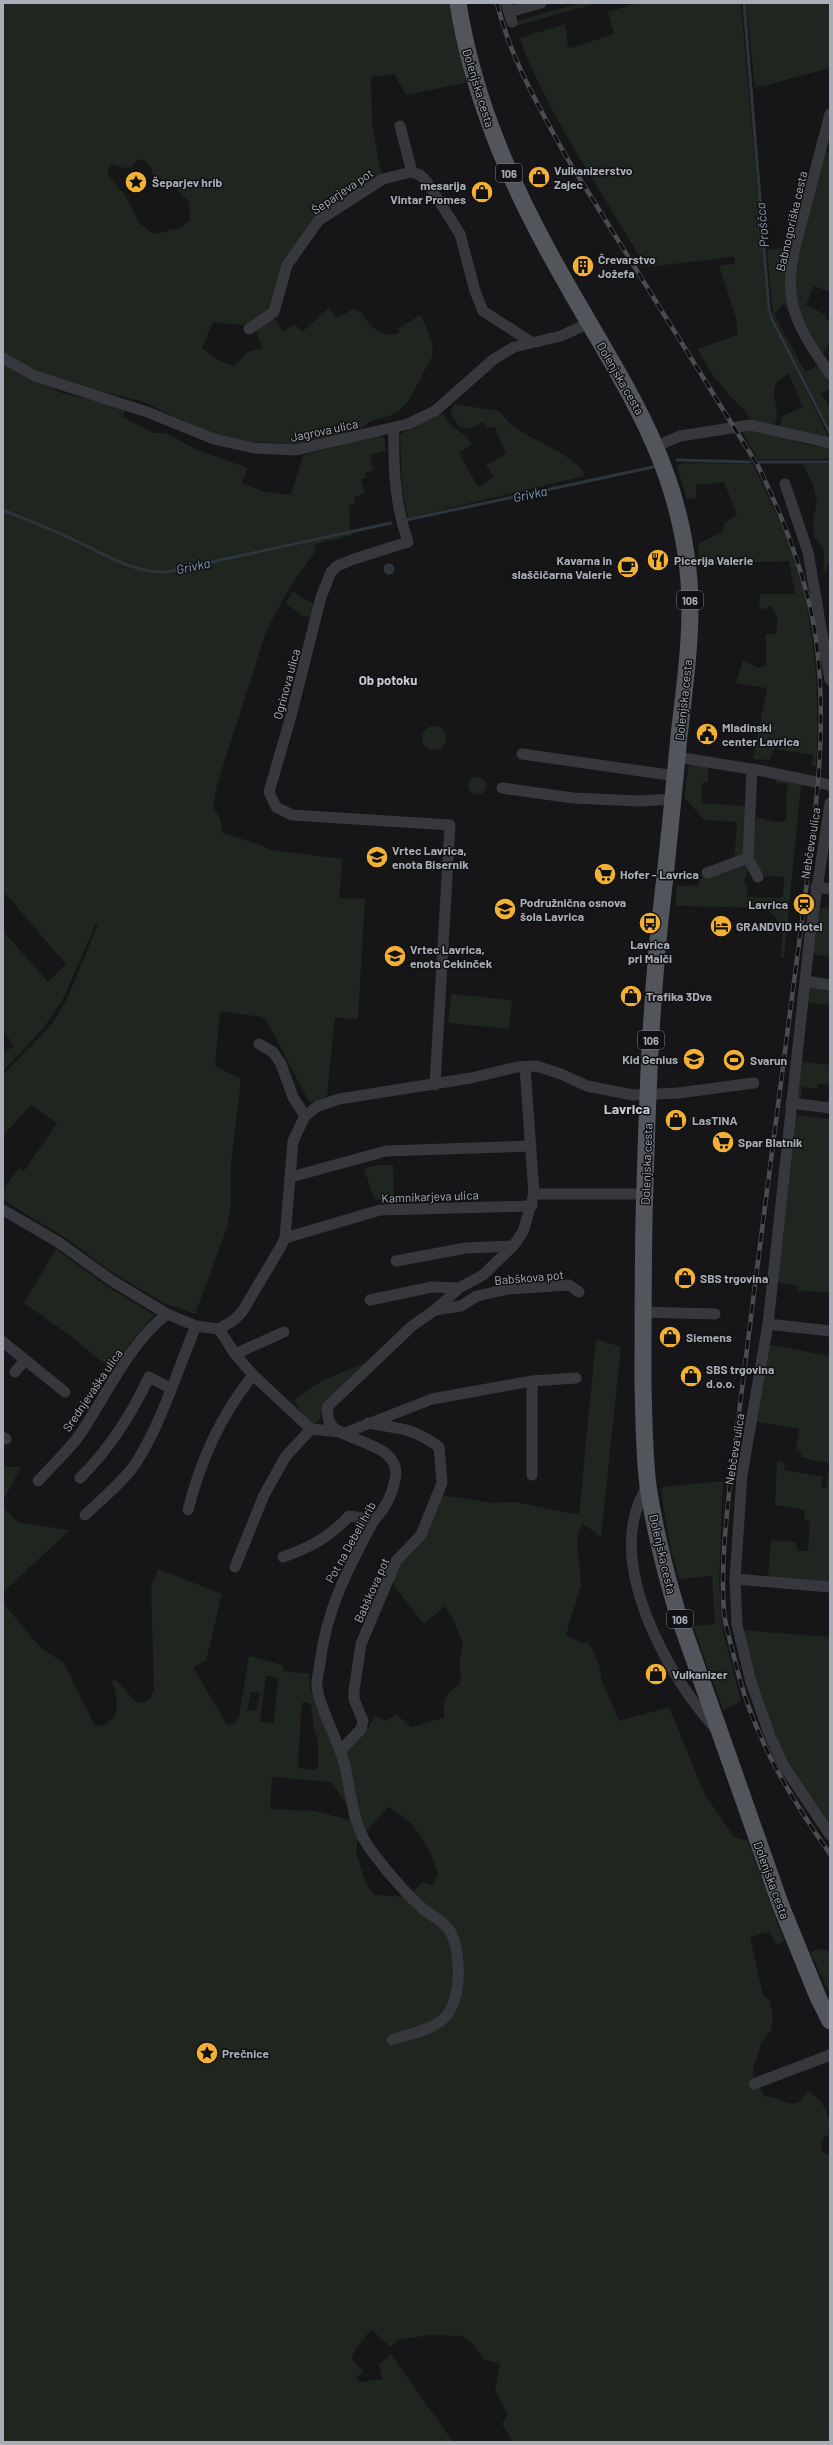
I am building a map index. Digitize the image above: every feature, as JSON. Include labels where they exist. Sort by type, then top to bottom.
[{"type":"main road","name":"Dolenjska cesta","points":[[458,3],[469,60],[497,146],[516,188],[589,323],[634,399],[657,446],[675,498],[689,575],[689,646],[662,898],[649,1094],[642,1312],[645,1448],[648,1483],[664,1567],[676,1608],[781,1906],[818,1997],[830,2021]]},
{"type":"street","points":[[509,12],[541,3]]},
{"type":"street","name":"Babnogoriška cesta","points":[[830,114],[795,248],[790,279],[792,302],[797,319],[811,346],[830,374]]},
{"type":"street","points":[[400,126],[412,172],[420,175],[427,182],[460,234],[475,291],[483,311],[531,342]]},
{"type":"street","name":"Šeparjeva pot","points":[[249,330],[274,312],[287,265],[319,220],[383,179],[412,172]]},
{"type":"street","name":"Jagrova ulica","points":[[3,358],[34,376],[64,387],[147,412],[214,439],[254,448],[296,450],[394,428],[435,411],[494,359],[514,347],[561,336],[589,323]]},
{"type":"street","points":[[657,446],[680,436],[750,425],[830,443]]},
{"type":"street","name":"Ogrinova ulica","points":[[394,428],[395,480],[399,510],[408,542],[368,554],[337,566],[331,572],[325,584],[291,716],[270,783],[269,792],[276,807],[292,815],[450,825],[435,1085]]},
{"type":"street","points":[[784,484],[808,552],[830,680]]},
{"type":"street","points":[[522,754],[676,776]]},
{"type":"street","points":[[677,757],[752,769],[830,785]]},
{"type":"street","points":[[752,769],[748,858],[758,877]]},
{"type":"street","points":[[502,788],[573,798],[640,801],[673,799]]},
{"type":"street","name":"Nebčeva ulica","points":[[830,803],[816,887],[791,1103],[768,1324],[742,1475],[735,1579],[737,1625],[751,1682],[770,1736],[784,1766],[830,1835]]},
{"type":"street","points":[[707,873],[748,858]]},
{"type":"street","name":"Nebčeva ulica","points":[[816,887],[830,889]]},
{"type":"street","points":[[805,981],[830,985]]},
{"type":"street","points":[[259,1044],[273,1052],[281,1064],[293,1097],[305,1116]]},
{"type":"street","points":[[3,1210],[58,1242],[111,1280],[167,1314],[196,1326],[219,1329],[234,1320],[242,1312],[266,1275],[285,1238],[293,1141],[305,1116],[318,1106],[339,1100],[435,1085],[536,1066],[587,1086],[611,1092],[649,1094],[678,1093],[754,1083]]},
{"type":"street","name":"Babškova pot","points":[[345,1433],[333,1428],[328,1420],[327,1407],[412,1326],[435,1310],[458,1288],[483,1275],[513,1246],[523,1232],[532,1206],[534,1194],[525,1067]]},
{"type":"street","points":[[791,1103],[830,1108]]},
{"type":"street","points":[[291,1177],[386,1151],[531,1146]]},
{"type":"street","points":[[534,1194],[645,1194]]},
{"type":"street","name":"Kamnikarjeva ulica","points":[[285,1238],[380,1210],[532,1206]]},
{"type":"street","points":[[396,1261],[466,1248],[513,1246]]},
{"type":"street","name":"Babškova pot","points":[[435,1310],[461,1306],[476,1296],[508,1289],[569,1285],[579,1292]]},
{"type":"street","points":[[370,1300],[432,1286],[458,1288]]},
{"type":"street","points":[[642,1312],[715,1314]]},
{"type":"street","name":"Srednjevaška ulica","points":[[38,1482],[86,1426],[99,1402],[135,1348],[167,1314]]},
{"type":"street","points":[[768,1324],[830,1331]]},
{"type":"street","points":[[84,1515],[120,1483],[136,1462],[151,1435],[196,1326]]},
{"type":"street","points":[[219,1329],[235,1354],[253,1375],[311,1429],[345,1433],[432,1399],[532,1381],[576,1378]]},
{"type":"street","points":[[235,1354],[284,1332]]},
{"type":"street","name":"Srednjevaška ulica","points":[[3,1342],[65,1392]]},
{"type":"street","points":[[15,1372],[25,1360]]},
{"type":"street","points":[[188,1510],[198,1470],[231,1403],[253,1375]]},
{"type":"street","points":[[80,1478],[102,1457],[114,1441],[136,1406],[149,1377],[170,1388]]},
{"type":"street","points":[[532,1381],[532,1475]]},
{"type":"street","name":"Babškova pot","points":[[341,1750],[361,1729],[363,1721],[354,1699],[362,1644],[396,1561],[421,1535],[442,1483],[439,1447],[420,1433],[368,1423]]},
{"type":"street","points":[[235,1566],[264,1495],[286,1456],[311,1429]]},
{"type":"street","name":"Pot na Debeli hrib","points":[[345,1433],[390,1457],[395,1465],[396,1475],[393,1489],[383,1510],[374,1520],[334,1598],[322,1648],[317,1686],[325,1715],[341,1750],[355,1821],[371,1851],[420,1907],[442,1921],[452,1936],[458,1987],[450,2010],[440,2022],[417,2033],[392,2040]]},
{"type":"street","name":"Dolenjska cesta","points":[[648,1483],[636,1509],[632,1526],[636,1581],[660,1643],[682,1686],[698,1710],[722,1736]]},
{"type":"street","points":[[283,1557],[308,1548],[335,1531],[348,1516],[374,1520]]},
{"type":"street","points":[[735,1579],[830,1587]]},
{"type":"street","points":[[754,2084],[830,2054]]},
{"type":"shaded area","points":[[3,3],[449,3],[466,79],[465,83],[406,95],[394,74],[371,77],[372,124],[382,178],[358,186],[336,198],[322,212],[305,233],[276,300],[267,312],[250,326],[213,322],[202,348],[219,361],[234,366],[248,352],[262,348],[256,331],[273,317],[283,332],[295,324],[302,332],[329,308],[337,318],[353,309],[361,312],[368,322],[377,330],[382,333],[394,334],[400,332],[397,329],[421,315],[431,341],[433,351],[432,357],[407,402],[397,412],[392,415],[373,420],[361,429],[302,445],[247,441],[208,432],[141,401],[68,383],[38,372],[3,352]],"holes":[[[138,159],[147,162],[154,175],[174,187],[189,202],[190,220],[180,228],[154,234],[139,223],[125,195],[108,175],[108,168],[112,164],[124,168],[132,167]]]},
{"type":"shaded area","points":[[580,3],[597,3],[516,26],[517,21]]},
{"type":"shaded area","points":[[637,3],[741,3],[768,312],[830,440],[780,426],[782,416],[803,407],[789,374],[780,379],[776,384],[774,397],[777,418],[774,425],[751,420],[747,413],[729,395],[713,375],[697,349],[738,335],[736,318],[719,265],[735,264],[734,257],[646,267],[570,142],[547,100],[525,54],[520,38],[565,24],[568,47],[571,48],[614,34],[608,12]]},
{"type":"shaded area","points":[[746,3],[830,3],[830,68],[755,88]]},
{"type":"shaded area","points":[[823,151],[830,153],[830,292],[814,286],[806,305],[826,315],[825,319],[830,321],[830,341],[823,354],[801,319],[793,278]]},
{"type":"shaded area","points":[[792,247],[797,328],[784,303],[774,314],[805,372],[819,365],[830,379],[830,388],[821,394],[830,408],[830,429],[773,316],[767,250]]},
{"type":"shaded area","points":[[3,364],[62,393],[125,408],[123,417],[153,433],[165,433],[197,450],[248,468],[242,483],[264,492],[291,495],[303,455],[376,436],[384,437],[386,451],[370,455],[373,470],[365,473],[366,478],[361,479],[365,494],[354,497],[355,503],[349,506],[350,528],[353,535],[316,544],[314,553],[290,587],[267,629],[217,785],[213,807],[220,818],[223,833],[261,845],[271,850],[343,859],[339,898],[365,899],[358,1019],[335,1018],[327,1096],[316,1102],[309,1102],[269,1025],[262,1017],[220,1011],[215,1066],[241,1079],[231,1164],[231,1204],[227,1228],[195,1314],[164,1303],[110,1271],[72,1242],[3,1200],[5,1187],[19,1168],[24,1171],[57,1123],[31,1105],[3,1136],[3,1075],[51,1025],[68,997],[98,924],[96,923],[62,1001],[42,1030],[3,1071],[3,1053],[14,1046],[3,1030],[3,931],[48,982],[66,964],[3,891]]},
{"type":"shaded area","points":[[454,404],[499,411],[514,427],[521,432],[554,449],[575,463],[581,469],[584,476],[408,518],[402,488],[400,434],[443,413],[449,422],[472,444],[459,453],[478,487],[494,477],[486,465],[506,454],[495,427],[487,428],[483,422],[470,429],[459,427],[450,413]]},
{"type":"shaded area","points":[[741,430],[757,430],[813,446],[830,447],[830,459],[758,459]]},
{"type":"shaded area","points":[[683,463],[753,464],[789,543],[804,594],[813,643],[817,692],[816,766],[812,766],[813,755],[774,749],[770,760],[753,759],[767,688],[736,683],[743,660],[758,668],[766,666],[766,634],[776,634],[778,619],[771,606],[762,610],[759,606],[760,594],[795,594],[789,561],[699,565],[698,544],[723,531],[724,523],[737,515],[724,482],[696,485],[696,498],[687,499],[677,466]]},
{"type":"shaded area","points":[[803,464],[830,464],[830,562],[824,574],[824,555],[822,547],[814,538],[813,520],[817,502],[813,485]]},
{"type":"shaded area","points":[[389,563],[393,565],[395,569],[393,573],[389,575],[385,573],[383,569],[385,565]]},
{"type":"shaded area","points":[[293,591],[300,597],[315,604],[313,617],[302,616],[286,603]]},
{"type":"shaded area","points":[[434,726],[442,730],[446,738],[442,746],[434,750],[426,746],[422,738],[426,730]]},
{"type":"shaded area","points":[[690,765],[708,767],[708,782],[702,783],[701,803],[745,806],[749,810],[747,853],[734,863],[737,822],[705,820],[684,798],[688,768]]},
{"type":"shaded area","points":[[477,777],[483,780],[486,786],[483,792],[477,795],[471,792],[468,786],[471,780]]},
{"type":"shaded area","points":[[776,779],[801,784],[784,958],[780,957],[782,935],[779,923],[776,917],[763,908],[675,906],[677,886],[699,885],[700,879],[745,865],[748,867],[744,883],[748,885],[747,897],[779,898],[783,896],[784,877],[763,876],[758,868],[752,847],[757,817],[775,822],[786,821],[787,784],[776,783]]},
{"type":"shaded area","points":[[816,907],[830,909],[830,957],[811,954]]},
{"type":"shaded area","points":[[808,984],[830,987],[830,1005],[806,1002]]},
{"type":"shaded area","points":[[451,994],[512,1000],[509,1029],[448,1023]]},
{"type":"shaded area","points":[[798,1061],[830,1065],[830,1085],[818,1084],[818,1089],[802,1087],[800,1101],[795,1094]]},
{"type":"shaded area","points":[[795,1115],[830,1119],[830,1292],[797,1291],[798,1286],[777,1282]]},
{"type":"shaded area","points":[[377,1165],[393,1165],[394,1200],[375,1200],[364,1169]]},
{"type":"shaded area","points":[[56,1249],[111,1289],[154,1315],[128,1346],[118,1364],[111,1369],[69,1335],[24,1303]]},
{"type":"shaded area","points":[[596,1339],[621,1347],[601,1537],[582,1523],[577,1539],[581,1584],[566,1635],[581,1643],[589,1643],[599,1664],[602,1682],[619,1721],[669,1707],[704,1793],[734,1837],[748,1841],[784,1941],[777,1945],[769,1932],[750,1937],[763,1995],[770,2001],[773,2016],[771,2031],[762,2041],[753,2068],[753,2077],[765,2097],[774,2098],[787,2103],[796,2103],[800,2101],[809,2091],[819,2099],[829,2120],[830,2133],[823,2139],[821,2147],[823,2152],[830,2156],[830,2442],[513,2442],[502,2424],[508,2414],[495,2390],[500,2364],[483,2359],[474,2345],[462,2336],[430,2335],[397,2340],[390,2347],[371,2329],[354,2352],[352,2359],[363,2371],[356,2378],[361,2382],[382,2379],[379,2364],[391,2354],[453,2442],[3,2442],[3,1603],[41,1648],[64,1663],[95,1726],[104,1725],[110,1722],[114,1717],[117,1703],[112,1682],[115,1679],[135,1701],[144,1703],[150,1699],[154,1690],[151,1587],[158,1569],[222,1594],[206,1661],[193,1667],[227,1725],[235,1723],[239,1717],[249,1656],[282,1665],[284,1671],[309,1674],[310,1690],[338,1745],[362,1726],[368,1728],[374,1717],[378,1717],[386,1721],[396,1714],[411,1727],[444,1718],[446,1698],[451,1690],[460,1684],[461,1674],[459,1664],[463,1643],[453,1619],[445,1606],[424,1624],[395,1587],[391,1574],[405,1556],[442,1495],[492,1503],[516,1502],[579,1515]],"holes":[[[266,1676],[278,1678],[274,1723],[260,1722]],[[251,1692],[260,1693],[256,1711],[247,1710]],[[306,1702],[311,1704],[314,1730],[318,1741],[318,1768],[312,1770],[299,1768],[298,1763],[302,1703]],[[272,1777],[331,1782],[348,1806],[349,1820],[315,1811],[270,1809]],[[388,1807],[406,1819],[420,1835],[431,1854],[438,1874],[433,1885],[423,1882],[408,1897],[374,1895],[366,1884],[356,1852],[358,1840]]]},
{"type":"shaded area","points":[[767,1344],[830,1356],[830,1464],[801,1457],[801,1452],[796,1450],[799,1429],[753,1421]]},
{"type":"shaded area","points":[[365,1363],[322,1404],[321,1417],[311,1429],[294,1400],[323,1380]]},
{"type":"shaded area","points":[[777,1461],[785,1463],[784,1470],[823,1477],[821,1487],[826,1488],[830,1464],[830,1583],[768,1578],[771,1540],[795,1542],[798,1551],[808,1551],[810,1522],[804,1520],[805,1510],[775,1505]]},
{"type":"shaded area","points":[[3,1467],[21,1467],[3,1501]]},
{"type":"shaded area","points":[[723,1481],[719,1583],[724,1636],[741,1701],[723,1710],[693,1626],[715,1624],[712,1576],[679,1579],[669,1542],[661,1490],[663,1487]]},
{"type":"shaded area","points":[[3,1508],[19,1523],[70,1530],[3,1592]]},
{"type":"shaded area","points":[[741,1630],[830,1637],[830,1829],[784,1756],[754,1681]]},
{"type":"shaded area","points":[[820,1949],[830,1952],[830,1994],[810,1952]]},
{"type":"waterway","name":"Proščca","points":[[744,3],[769,310],[772,319],[830,433]]},
{"type":"waterway","name":"Grivka","points":[[677,460],[750,462]]},
{"type":"waterway","name":"Grivka","points":[[760,462],[830,462]]},
{"type":"waterway","name":"Grivka","points":[[406,520],[653,467]]},
{"type":"waterway","name":"Grivka","points":[[3,510],[57,532],[119,562],[142,569],[166,572],[391,523]]},
{"type":"railway","points":[[497,3],[510,44],[527,83],[567,158],[758,466],[794,550],[812,616],[816,639],[821,695],[820,749],[816,803],[729,1493],[723,1582],[725,1622],[740,1681],[759,1734],[784,1783],[830,1854]]},
{"type":"place","name":"Vulkanizerstvo Zajec","points":[[539,177]]},
{"type":"place","name":"Šeparjev hrib","points":[[136,182]]},
{"type":"place","name":"mesarija Vintar Promes","points":[[482,192]]},
{"type":"place","name":"Črevarstvo Jožefa","points":[[583,266]]},
{"type":"place","name":"Picerija Valerie","points":[[658,560]]},
{"type":"place","name":"Kavarna in slaščičarna Valerie","points":[[628,567]]},
{"type":"place","name":"Mladinski center Lavrica","points":[[707,734]]},
{"type":"place","name":"Vrtec Lavrica, enota Bisernik","points":[[377,857]]},
{"type":"place","name":"Hofer - Lavrica","points":[[605,874]]},
{"type":"place","name":"Lavrica","points":[[804,904]]},
{"type":"place","name":"Podružnična osnova šola Lavrica","points":[[505,909]]},
{"type":"place","name":"Lavrica pri Malči","points":[[650,923]]},
{"type":"place","name":"GRANDVID Hotel","points":[[721,926]]},
{"type":"place","name":"Vrtec Lavrica, enota Cekinček","points":[[395,956]]},
{"type":"place","name":"Trafika 3Dva","points":[[631,996]]},
{"type":"place","name":"Kid Genius","points":[[694,1059]]},
{"type":"place","name":"Svarun","points":[[734,1060]]},
{"type":"place","name":"LasTINA","points":[[676,1120]]},
{"type":"place","name":"Spar Blatnik","points":[[723,1142]]},
{"type":"place","name":"SBS trgovina","points":[[685,1278]]},
{"type":"place","name":"Siemens","points":[[670,1337]]},
{"type":"place","name":"SBS trgovina d.o.o.","points":[[691,1376]]},
{"type":"place","name":"Vulkanizer","points":[[656,1674]]},
{"type":"place","name":"Prečnice","points":[[207,2053]]},
{"type":"district","name":"Ob potoku","points":[[388,680]]},
{"type":"district","name":"Lavrica","points":[[627,1108]]}]
